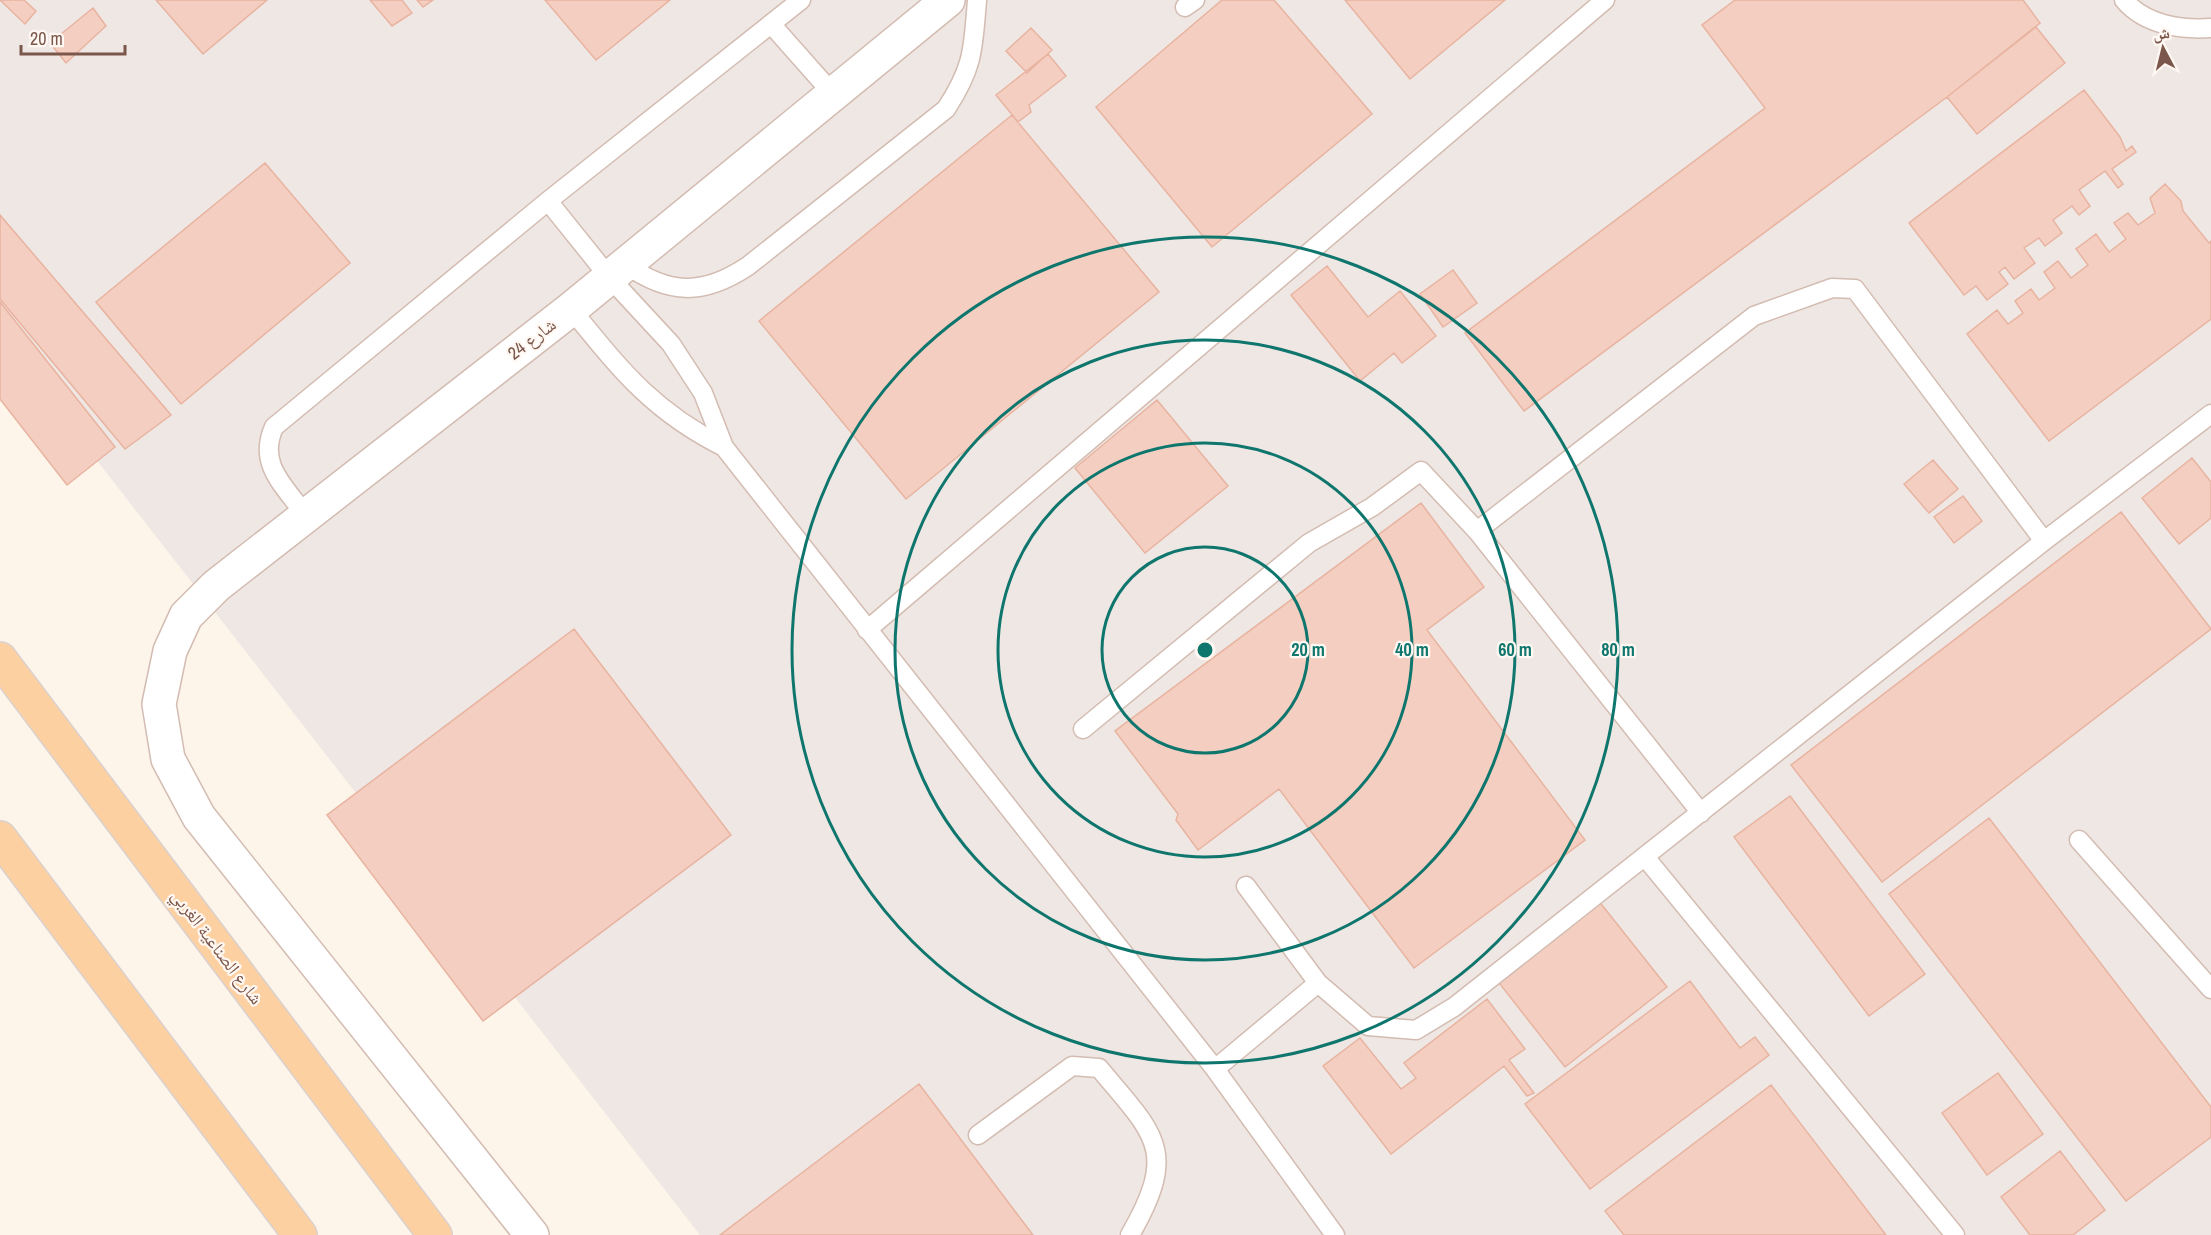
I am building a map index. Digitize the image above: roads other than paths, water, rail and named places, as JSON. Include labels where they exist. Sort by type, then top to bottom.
[{"type":"main road","name":"شارع الصناعية الغربي","points":[[0,659],[435,1235]]},
{"type":"main road","points":[[0,838],[300,1235]]},
{"type":"street","name":"شارع 24","points":[[532,1235],[199,817],[168,759],[159,704],[170,651],[186,616],[216,586],[570,309],[948,0]]},
{"type":"lane","points":[[306,516],[268,459],[267,442],[274,427],[548,201],[801,0]]},
{"type":"lane","points":[[617,271],[673,287],[700,288],[726,281],[748,266],[946,109],[963,84],[973,57],[977,0]]},
{"type":"lane","points":[[867,630],[1605,0]]},
{"type":"lane","points":[[2124,0],[2154,21],[2185,30],[2211,28]]},
{"type":"lane","points":[[771,24],[833,94]]},
{"type":"lane","points":[[548,201],[617,271],[688,368],[715,419],[724,447],[1215,1069],[1335,1235]]},
{"type":"lane","points":[[1478,531],[1754,316],[1832,288],[1855,289],[2044,541]]},
{"type":"lane","points":[[570,309],[625,376],[647,397],[671,417],[724,447]]},
{"type":"lane","points":[[1246,886],[1318,983],[1368,1026],[1416,1030],[1454,1007],[2044,541],[2211,414]]},
{"type":"lane","points":[[1083,729],[1309,543],[1372,507],[1421,471],[1478,531],[1701,813]]},
{"type":"lane","points":[[2079,840],[2211,989]]},
{"type":"lane","points":[[1645,857],[1955,1235]]},
{"type":"lane","points":[[1215,1069],[1318,983]]},
{"type":"lane","points":[[978,1135],[1072,1066],[1099,1068],[1149,1128],[1158,1154],[1153,1185],[1141,1216],[1130,1235]]}]
